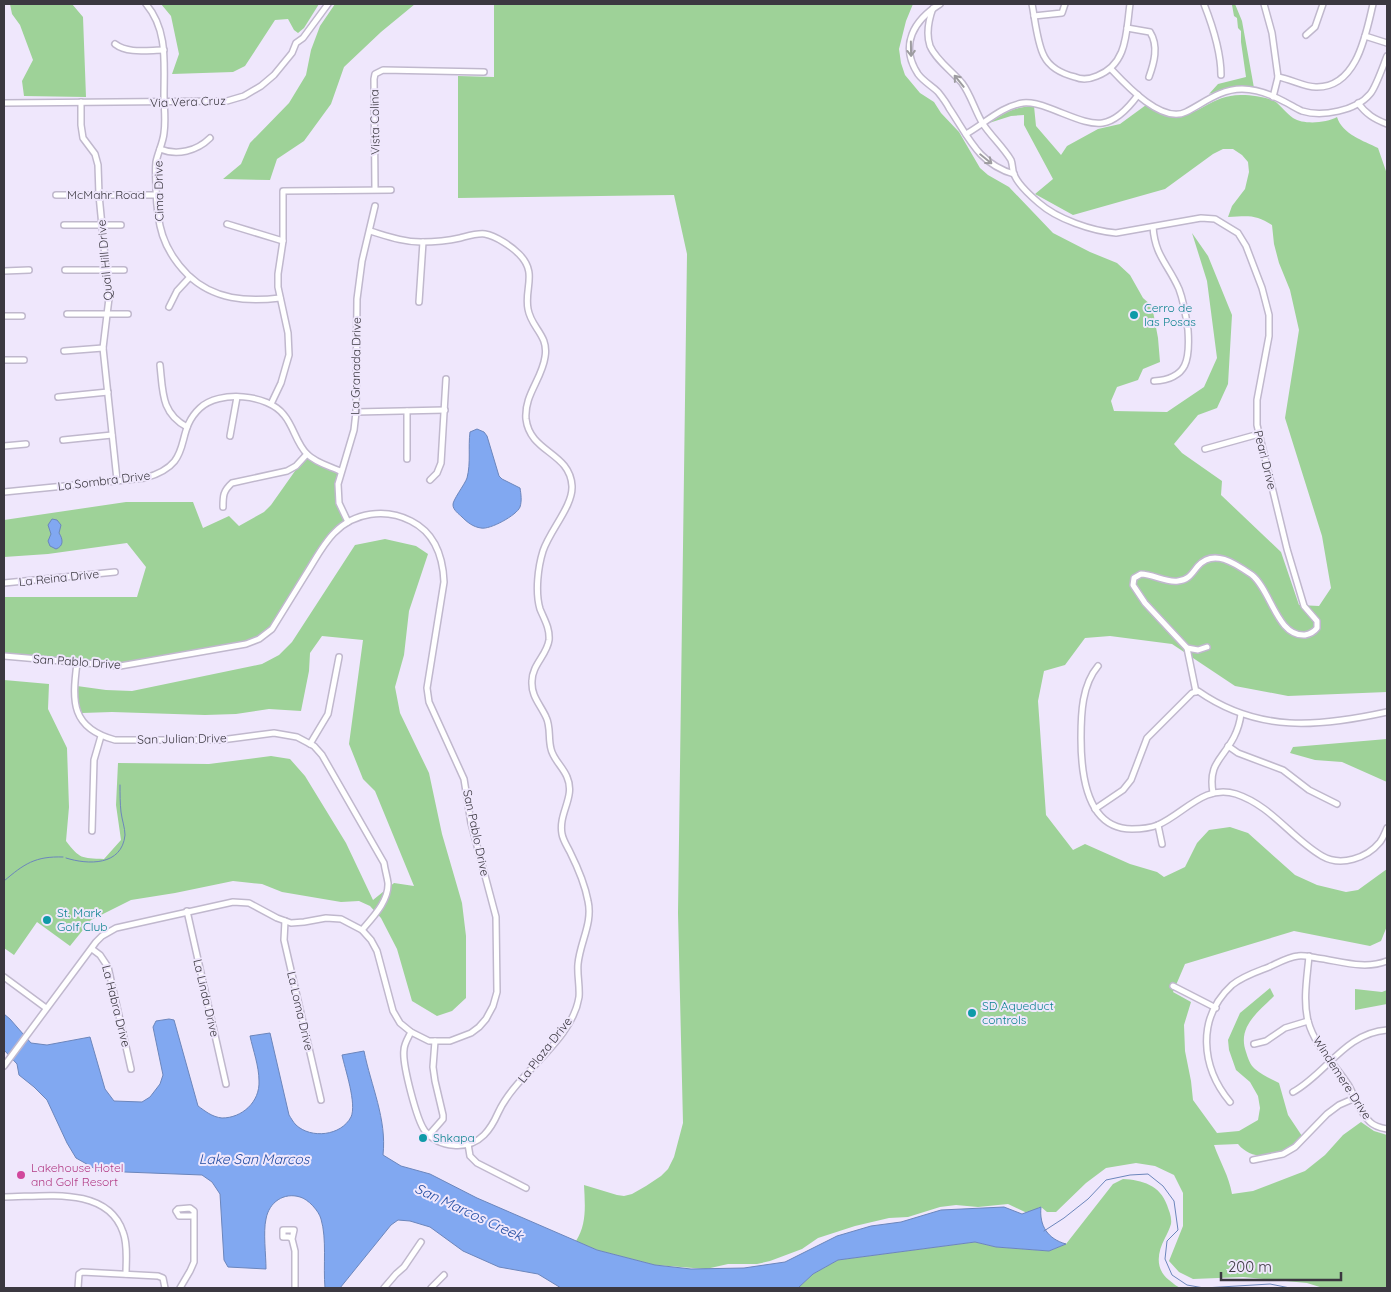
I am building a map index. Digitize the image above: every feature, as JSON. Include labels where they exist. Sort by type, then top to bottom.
[{"type":"street","name":"Cima Drive","points":[[146,4],[156,17],[161,30],[164,50],[165,131],[156,166],[157,216],[164,242],[181,267],[190,277],[206,289],[235,299],[280,298]]},
{"type":"street","name":"Via Vera Cruz","points":[[4,103],[227,102],[244,96],[261,86],[274,75],[292,53],[296,43],[303,38],[328,4]]},
{"type":"street","points":[[940,4],[920,18],[915,26],[911,41],[911,56],[919,74],[938,93],[976,150],[988,161],[1014,174]]},
{"type":"street","points":[[1032,4],[1043,55],[1055,68],[1066,75],[1079,79],[1094,77],[1111,69],[1120,56],[1127,28],[1130,4]]},
{"type":"street","points":[[1034,16],[1062,13],[1066,4]]},
{"type":"street","points":[[1204,4],[1212,25],[1221,63],[1221,76]]},
{"type":"street","points":[[1264,4],[1272,33],[1278,77],[1273,96]]},
{"type":"street","points":[[1306,35],[1315,27],[1323,4]]},
{"type":"street","points":[[1278,77],[1315,87],[1325,86],[1346,75],[1353,66],[1365,36],[1373,4]]},
{"type":"street","name":"Pearl Drive","points":[[932,8],[929,19],[930,45],[935,54],[965,87],[982,123],[1010,159],[1014,168],[1014,174],[1024,188],[1040,204],[1087,228],[1102,232],[1116,233],[1208,218],[1228,226],[1238,233],[1246,246],[1262,288],[1269,315],[1269,336],[1257,400],[1256,425],[1287,549],[1304,606],[1316,621],[1317,628],[1314,632],[1307,634],[1291,632],[1283,624],[1257,580],[1222,558],[1207,559],[1198,566],[1193,574],[1178,581],[1143,574],[1134,578],[1133,585],[1145,604],[1187,648]]},
{"type":"street","points":[[1127,28],[1150,32],[1152,35],[1155,45],[1155,61],[1149,77]]},
{"type":"street","points":[[1365,36],[1387,43]]},
{"type":"street","points":[[114,44],[119,48],[130,50],[164,50]]},
{"type":"street","points":[[1111,69],[1138,95],[1159,110],[1170,115],[1185,113],[1218,94],[1241,89],[1264,92],[1302,111],[1327,113],[1350,108],[1370,94],[1387,56]]},
{"type":"street","name":"Vista Colina","points":[[375,189],[375,74],[383,70],[484,72]]},
{"type":"street","points":[[966,134],[1006,109],[1030,103],[1038,104],[1089,122],[1099,124],[1113,121],[1126,111],[1138,95]]},
{"type":"street","name":"Quail Hill Drive","points":[[80,102],[83,138],[94,154],[98,165],[109,298],[103,348],[117,480]]},
{"type":"street","points":[[1358,103],[1364,112],[1374,119],[1387,124]]},
{"type":"street","points":[[160,149],[178,152],[191,150],[199,147],[210,138]]},
{"type":"street","points":[[340,471],[320,463],[307,454],[299,445],[285,416],[271,404],[282,384],[289,355],[288,333],[280,298],[278,274],[283,241],[283,191],[391,190]]},
{"type":"street","name":"McMahr Road","points":[[56,195],[156,195]]},
{"type":"street","name":"La Granada Drive","points":[[348,522],[338,498],[338,484],[340,471],[354,430],[356,412],[357,299],[362,261],[375,206]]},
{"type":"street","points":[[227,224],[283,241]]},
{"type":"street","points":[[64,225],[121,225]]},
{"type":"street","points":[[1152,226],[1156,249],[1171,272],[1180,291],[1186,311],[1189,348],[1188,357],[1180,372],[1169,379],[1154,381]]},
{"type":"street","name":"La Plaza Drive","points":[[370,231],[399,240],[423,242],[437,242],[484,234],[494,237],[517,253],[526,262],[530,278],[527,306],[532,320],[543,336],[546,349],[544,364],[529,395],[526,408],[527,425],[532,436],[543,448],[566,466],[570,474],[572,487],[568,503],[552,530],[543,551],[538,574],[538,600],[548,625],[549,638],[546,650],[536,666],[531,684],[532,693],[548,721],[550,748],[568,778],[569,801],[561,822],[562,835],[589,904],[589,922],[578,965],[579,994],[576,1010],[568,1026],[505,1100],[492,1126],[483,1136],[468,1144]]},
{"type":"street","points":[[419,302],[423,242]]},
{"type":"street","points":[[4,271],[29,270]]},
{"type":"street","points":[[65,270],[124,270]]},
{"type":"street","points":[[169,307],[177,291],[190,277]]},
{"type":"street","points":[[67,314],[128,314]]},
{"type":"street","points":[[4,316],[22,316]]},
{"type":"street","points":[[64,351],[103,348]]},
{"type":"street","points":[[4,360],[24,360]]},
{"type":"street","points":[[160,365],[166,407],[174,418],[187,428]]},
{"type":"street","points":[[430,480],[437,473],[441,463],[446,379]]},
{"type":"street","points":[[58,397],[108,392]]},
{"type":"street","points":[[230,436],[236,397]]},
{"type":"street","name":"La Sombra Drive","points":[[4,492],[145,478],[164,471],[179,456],[190,420],[200,408],[213,400],[236,397],[271,404]]},
{"type":"street","points":[[356,412],[445,410]]},
{"type":"street","points":[[407,411],[407,459]]},
{"type":"street","points":[[1205,449],[1259,434]]},
{"type":"street","points":[[63,440],[112,435]]},
{"type":"street","points":[[4,446],[26,444]]},
{"type":"street","points":[[223,507],[225,489],[232,483],[287,471],[296,466],[307,454]]},
{"type":"street","name":"San Pablo Drive","points":[[4,656],[120,666],[246,644],[259,639],[272,629],[327,540],[348,522],[360,516],[376,513],[394,514],[408,519],[426,531],[434,542],[444,567],[444,582],[427,688],[428,702],[464,779],[471,822],[496,916],[497,992],[493,1006],[486,1019],[472,1033],[450,1041],[428,1040],[411,1032],[400,1023],[393,1011],[377,951],[371,940],[362,930],[341,919],[326,918],[297,922],[285,921],[249,903],[233,902],[116,928],[102,936],[4,1066]]},
{"type":"street","name":"La Reina Drive","points":[[4,583],[114,572]]},
{"type":"street","points":[[1196,692],[1187,648],[1198,650],[1207,647]]},
{"type":"street","points":[[310,744],[328,714],[339,657]]},
{"type":"street","points":[[77,663],[73,693],[75,708],[85,725],[101,736],[94,760],[92,831]]},
{"type":"street","points":[[1098,666],[1090,676],[1085,695],[1081,736],[1082,759],[1088,796],[1095,809],[1109,824],[1124,829],[1142,829],[1158,825],[1200,797],[1222,792],[1235,794],[1254,802],[1271,813],[1324,858],[1339,861],[1356,859],[1370,851],[1380,841],[1387,828]]},
{"type":"street","points":[[1095,809],[1122,790],[1131,780],[1147,738],[1192,693],[1198,691],[1216,704],[1241,714],[1262,721],[1286,724],[1309,724],[1387,712]]},
{"type":"street","points":[[1213,793],[1211,781],[1213,769],[1239,727],[1241,714]]},
{"type":"street","name":"San Julian Drive","points":[[101,736],[114,740],[221,740],[274,733],[291,735],[310,744],[322,755],[384,863],[388,883],[387,893],[376,914],[362,930]]},
{"type":"street","points":[[1228,746],[1238,753],[1283,770],[1309,790],[1338,804]]},
{"type":"street","points":[[1158,825],[1162,844]]},
{"type":"street","name":"La Linda Drive","points":[[187,912],[226,1084]]},
{"type":"street","name":"La Loma Drive","points":[[285,921],[284,940],[321,1100]]},
{"type":"street","name":"La Habra Drive","points":[[92,949],[100,955],[108,967],[131,1069]]},
{"type":"street","points":[[1230,1102],[1214,1078],[1206,1044],[1206,1030],[1224,993],[1244,977],[1293,957],[1309,956],[1364,966],[1376,966],[1387,961]]},
{"type":"street","name":"Windemere Drive","points":[[1309,956],[1306,1006],[1308,1021],[1319,1047],[1348,1085],[1370,1122],[1387,1129]]},
{"type":"street","points":[[4,976],[46,1008]]},
{"type":"street","points":[[1173,986],[1216,1008]]},
{"type":"street","points":[[1254,1044],[1266,1041],[1285,1028],[1308,1021]]},
{"type":"street","points":[[1292,1092],[1302,1086],[1329,1060],[1364,1035],[1377,1030],[1387,1030]]},
{"type":"street","points":[[411,1032],[405,1045],[404,1058],[420,1124],[429,1135],[443,1144],[453,1146],[468,1144],[470,1156],[476,1163],[526,1188]]},
{"type":"street","points":[[429,1135],[443,1118],[433,1067],[435,1041]]},
{"type":"street","points":[[1253,1160],[1283,1154],[1295,1147],[1327,1114],[1339,1105],[1355,1098]]},
{"type":"street","points":[[4,1197],[76,1197],[92,1200],[103,1206],[117,1220],[123,1232],[126,1244],[126,1274]]},
{"type":"street","points":[[180,1288],[194,1262],[194,1216]]},
{"type":"street","points":[[292,1240],[295,1251],[295,1288]]},
{"type":"street","points":[[384,1288],[404,1267],[421,1242]]},
{"type":"street","points":[[78,1288],[78,1277],[82,1272],[158,1276],[163,1278],[165,1288]]},
{"type":"street","points":[[431,1288],[444,1275]]},
{"type":"green space","points":[[10,4],[72,4],[83,17],[86,97],[24,96],[22,81],[33,60],[20,25],[12,14]]},
{"type":"green space","points":[[161,4],[319,4],[304,28],[298,33],[294,30],[288,19],[275,20],[245,66],[233,72],[172,74],[179,54],[171,16]]},
{"type":"green space","points":[[335,4],[415,4],[381,32],[344,67],[331,104],[304,141],[277,159],[270,180],[223,179],[241,164],[250,143],[289,103],[306,75],[311,50],[320,26]]},
{"type":"green space","points":[[494,4],[913,4],[906,21],[899,49],[905,75],[920,93],[934,102],[941,113],[959,132],[980,168],[1009,187],[1053,233],[1117,263],[1130,275],[1143,298],[1152,306],[1160,362],[1143,369],[1138,380],[1117,387],[1111,401],[1114,411],[1167,412],[1204,387],[1217,358],[1207,281],[1192,233],[1208,256],[1232,315],[1228,384],[1217,408],[1198,415],[1174,444],[1182,453],[1222,481],[1221,495],[1281,552],[1299,605],[1319,606],[1331,588],[1322,536],[1285,418],[1299,330],[1290,290],[1279,263],[1274,244],[1272,225],[1256,217],[1228,217],[1232,206],[1245,189],[1249,172],[1248,162],[1233,149],[1223,149],[1213,154],[1165,189],[1073,215],[1035,194],[1053,179],[1024,125],[1024,115],[1011,116],[989,123],[1010,111],[1034,106],[1036,126],[1061,155],[1067,146],[1098,129],[1120,124],[1146,105],[1161,113],[1174,116],[1185,115],[1228,96],[1246,95],[1272,100],[1293,118],[1303,122],[1321,122],[1337,117],[1348,132],[1378,148],[1387,174],[1387,692],[1288,696],[1235,686],[1172,644],[1110,636],[1085,638],[1065,665],[1044,671],[1038,701],[1046,815],[1073,850],[1085,844],[1130,864],[1157,872],[1164,877],[1185,867],[1197,843],[1209,830],[1230,827],[1248,833],[1295,875],[1317,885],[1346,892],[1358,890],[1387,869],[1387,926],[1381,941],[1370,946],[1294,931],[1185,964],[1173,992],[1191,1002],[1184,1025],[1185,1051],[1193,1100],[1217,1133],[1239,1131],[1258,1120],[1260,1108],[1258,1096],[1250,1082],[1236,1070],[1229,1050],[1228,1040],[1240,1013],[1270,988],[1274,996],[1251,1021],[1244,1035],[1244,1043],[1248,1059],[1253,1067],[1279,1083],[1288,1115],[1302,1136],[1280,1152],[1262,1156],[1245,1151],[1238,1144],[1214,1145],[1227,1175],[1232,1194],[1253,1191],[1305,1171],[1325,1155],[1343,1135],[1361,1122],[1374,1131],[1387,1135],[1387,1288],[1323,1288],[1307,1283],[1243,1277],[1193,1279],[1179,1272],[1169,1261],[1183,1226],[1183,1193],[1174,1175],[1155,1166],[1136,1163],[1106,1168],[1086,1183],[1056,1212],[1047,1212],[1039,1207],[1037,1211],[1025,1212],[1008,1204],[978,1207],[956,1205],[940,1207],[908,1217],[889,1218],[855,1226],[818,1238],[802,1249],[757,1264],[728,1264],[706,1269],[655,1265],[597,1250],[576,1241],[584,1221],[584,1185],[624,1196],[646,1186],[668,1169],[674,1157],[683,1123],[678,913],[687,254],[674,195],[458,198],[458,76],[494,77]]},
{"type":"green space","points":[[1230,4],[1235,4],[1242,21],[1254,88],[1232,87],[1209,94],[1218,84],[1246,77],[1241,31],[1238,28],[1237,18],[1234,16],[1232,5]]},
{"type":"green space","points":[[307,454],[340,471],[338,495],[348,522],[334,533],[276,623],[256,641],[133,665],[4,656],[4,597],[137,597],[146,567],[127,543],[48,554],[4,557],[4,520],[126,502],[193,502],[203,528],[229,516],[239,526],[264,512],[271,505]]},
{"type":"green space","points":[[385,539],[416,546],[428,554],[409,611],[404,655],[395,687],[400,713],[429,773],[442,834],[462,903],[466,936],[466,998],[452,1011],[437,1016],[412,1001],[397,949],[381,918],[370,906],[359,901],[341,902],[282,892],[262,884],[233,881],[131,900],[91,920],[70,946],[37,922],[14,955],[4,948],[4,680],[49,684],[48,709],[67,748],[69,807],[66,841],[78,854],[90,858],[104,859],[121,840],[116,805],[118,763],[209,764],[271,756],[290,759],[305,776],[346,843],[373,900],[394,883],[414,886],[375,791],[363,779],[349,744],[363,640],[322,636],[310,653],[309,671],[301,711],[269,709],[236,714],[205,715],[82,713],[77,705],[77,686],[132,691],[262,664],[279,655],[292,642],[355,545]]},
{"type":"green space","points":[[1387,739],[1387,782],[1342,762],[1315,760],[1290,753],[1293,747]]},
{"type":"green space","points":[[1355,989],[1382,992],[1387,990],[1387,1004],[1355,1010]]},
{"type":"green space","points":[[1123,1179],[1150,1185],[1164,1198],[1171,1221],[1160,1249],[1159,1266],[1164,1276],[1182,1288],[798,1288],[813,1274],[838,1260],[975,1242],[996,1247],[1049,1251],[1066,1244],[1113,1184]]},
{"type":"water","points":[[477,429],[484,432],[487,436],[499,476],[520,488],[521,495],[520,507],[514,514],[497,524],[485,528],[475,527],[468,522],[456,512],[453,505],[467,478],[470,432]]},
{"type":"water","points":[[52,519],[57,520],[61,525],[59,533],[62,542],[56,549],[50,546],[48,541],[51,534],[48,525]]},
{"type":"water","name":"Lake San Marcos","points":[[4,1014],[31,1043],[47,1045],[90,1037],[105,1089],[114,1101],[142,1102],[150,1097],[160,1084],[163,1075],[153,1027],[156,1021],[174,1020],[198,1106],[212,1115],[222,1118],[243,1112],[253,1102],[259,1089],[259,1075],[250,1036],[270,1033],[289,1115],[295,1124],[302,1129],[317,1134],[333,1132],[351,1117],[352,1095],[342,1055],[364,1051],[381,1116],[384,1142],[383,1155],[401,1166],[430,1174],[477,1198],[597,1250],[655,1265],[691,1269],[744,1268],[785,1262],[837,1236],[871,1226],[901,1222],[941,1210],[1004,1207],[1022,1214],[1041,1207],[1043,1226],[1046,1231],[1054,1239],[1066,1244],[1049,1251],[996,1247],[975,1242],[838,1260],[813,1274],[798,1288],[561,1288],[538,1274],[499,1267],[463,1251],[430,1227],[410,1221],[398,1220],[391,1225],[340,1288],[325,1288],[324,1235],[320,1216],[306,1200],[300,1197],[288,1196],[274,1203],[266,1219],[266,1269],[228,1267],[224,1260],[220,1194],[212,1182],[202,1175],[99,1171],[76,1158],[47,1100],[19,1075],[17,1064],[4,1050]]},
{"type":"waterway","points":[[66,858],[94,862],[103,861],[118,853],[123,845],[125,835],[121,812],[120,785]]},
{"type":"waterway","points":[[4,881],[31,862],[45,858],[63,857]]},
{"type":"waterway","name":"San Marcos Creek","points":[[1044,1231],[1088,1199],[1106,1180],[1130,1175],[1148,1174],[1163,1186],[1174,1201],[1178,1230],[1167,1241],[1165,1259],[1172,1275],[1187,1285],[1204,1288],[1270,1284],[1290,1288]]},
{"type":"place","name":"Cerro de las Posas","points":[[1134,315]]},
{"type":"place","name":"St. Mark Golf Club","points":[[47,920]]},
{"type":"place","name":"SD Aqueduct controls","points":[[972,1013]]},
{"type":"place","name":"Shkapa","points":[[423,1138]]},
{"type":"place","name":"Lakehouse Hotel and Golf Resort","points":[[21,1175]]}]
